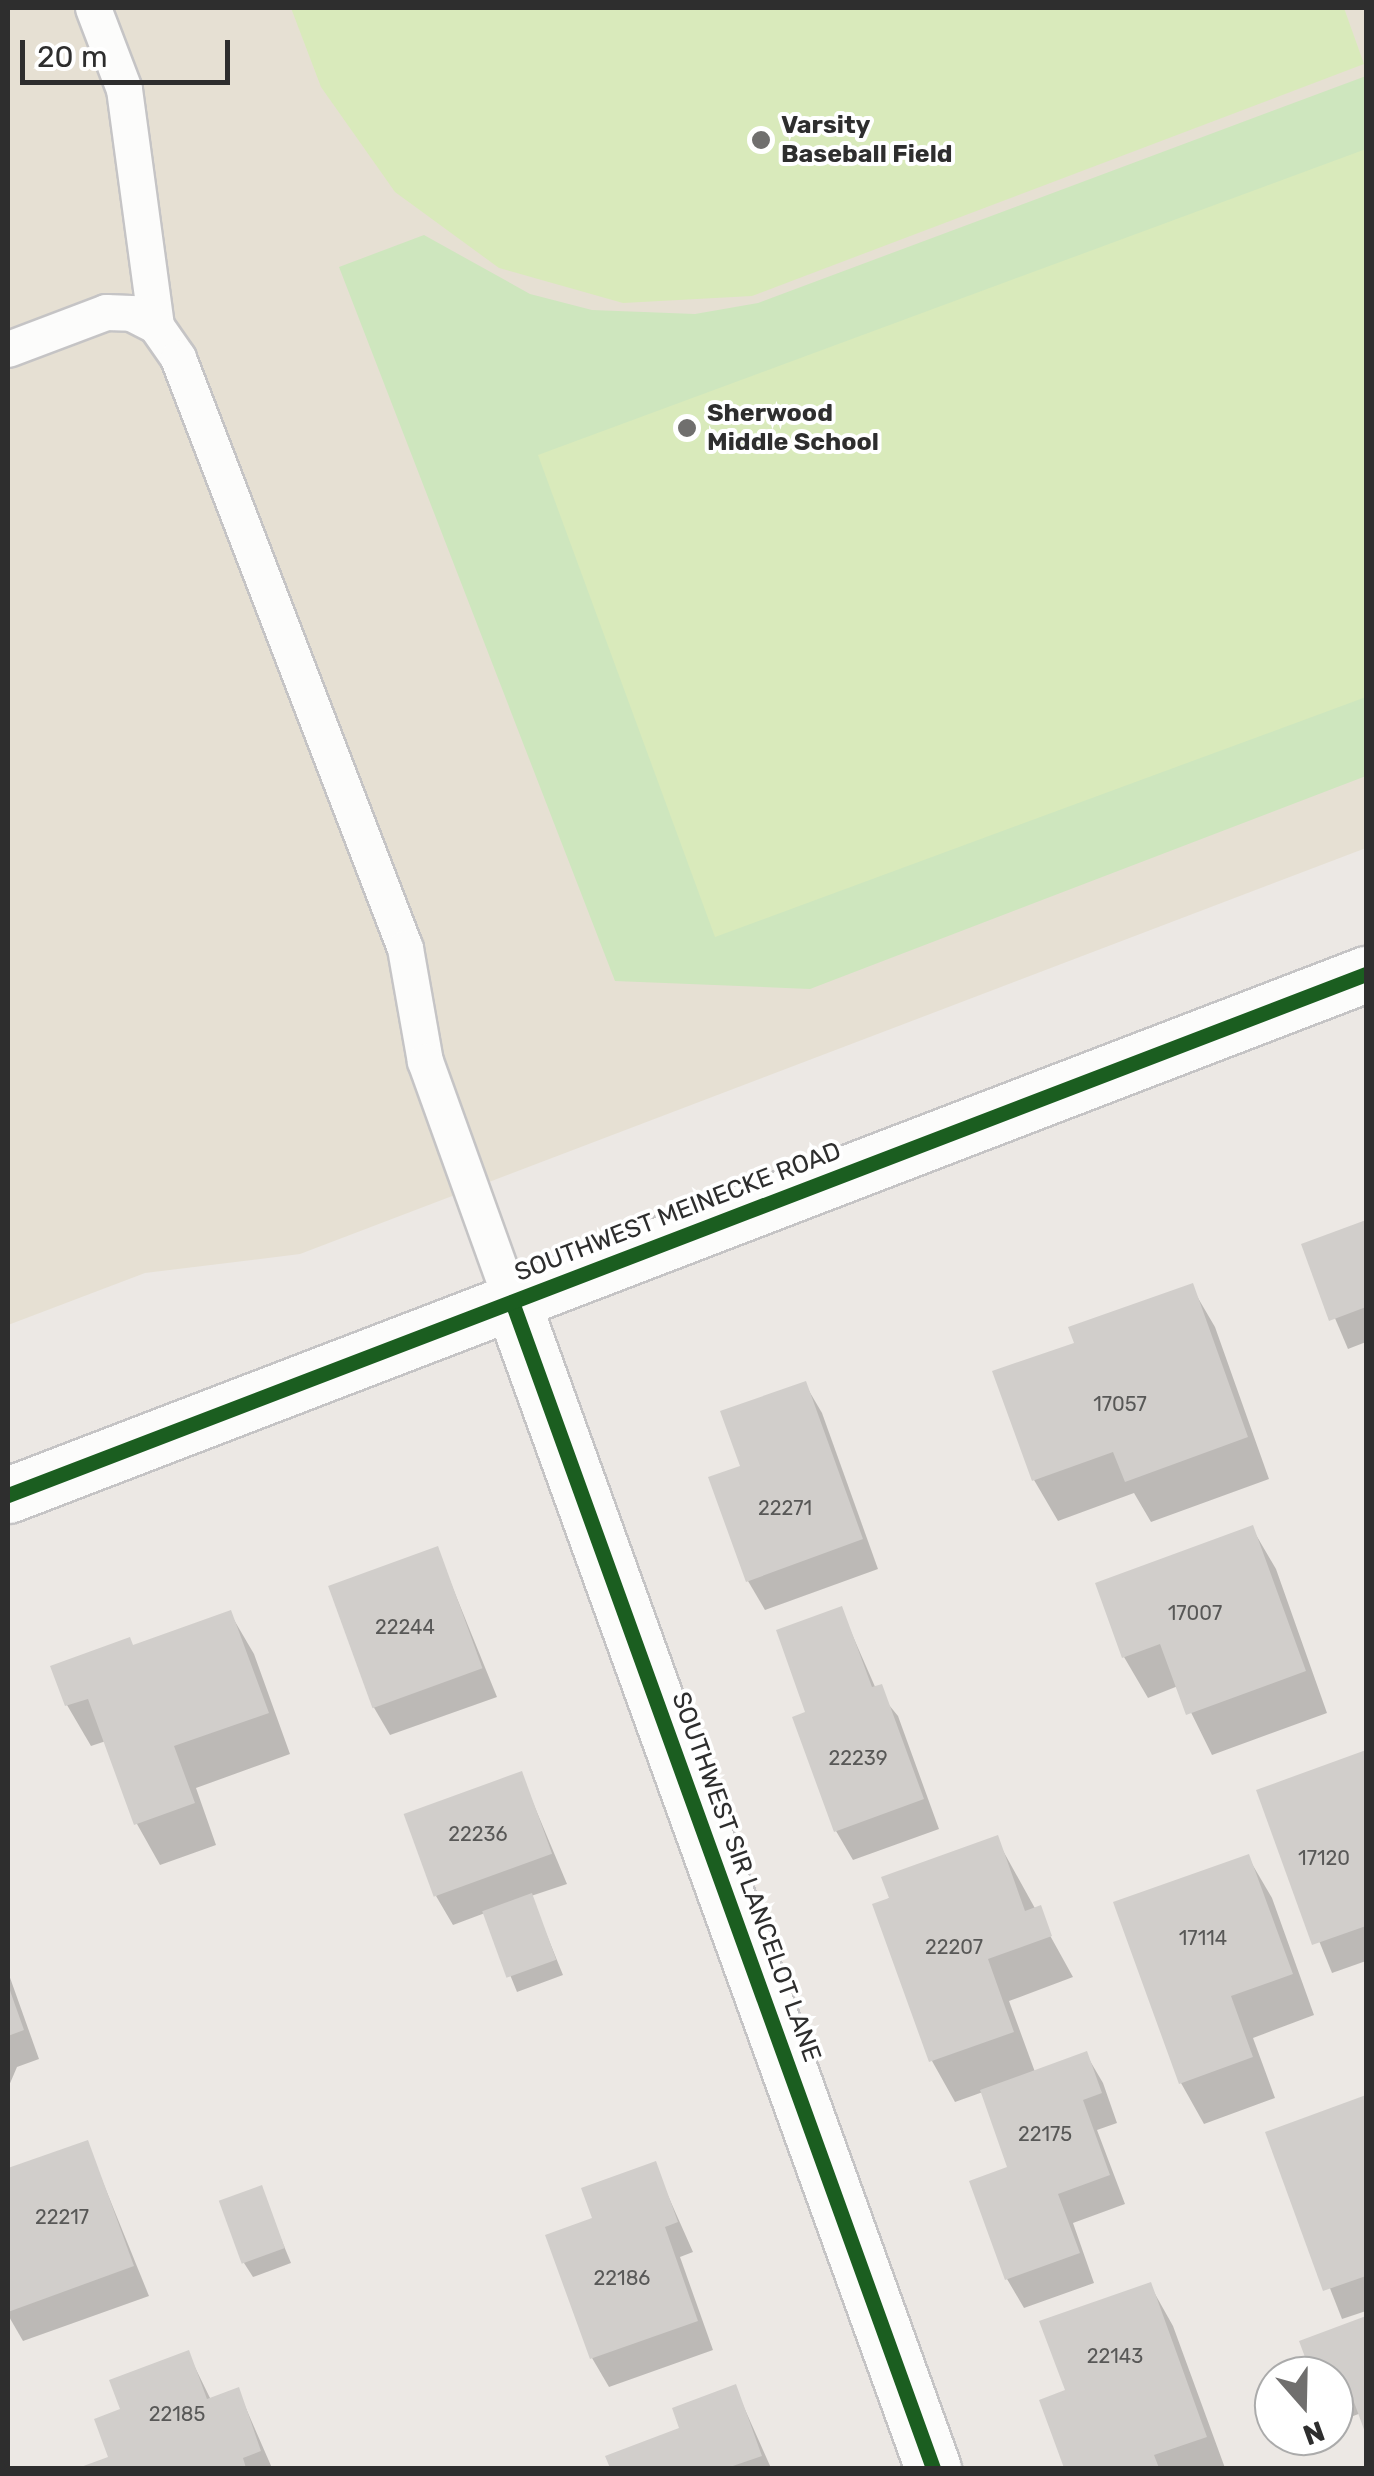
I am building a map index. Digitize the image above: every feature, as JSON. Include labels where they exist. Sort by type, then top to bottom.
[{"type":"main road","name":"SOUTHWEST MEINECKE ROAD","points":[[8,1495],[1366,974]]},
{"type":"main road","name":"SOUTHWEST SIR LANCELOT LANE","points":[[512,1302],[932,2468]]},
{"type":"lane","points":[[93,8],[124,89],[156,326],[178,358],[404,948],[425,1061],[512,1302]]},
{"type":"lane","points":[[8,349],[106,312],[131,313],[156,326]]},
{"type":"shaded area","name":"Sherwood Middle School","points":[[8,8],[1366,8],[1366,848],[300,1254],[145,1273],[8,1325]]},
{"type":"green space","name":"Varsity Baseball Field","points":[[291,8],[1344,8],[1364,64],[752,296],[623,303],[499,268],[395,192],[321,87]]},
{"type":"green space","points":[[1366,76],[1366,776],[810,989],[615,981],[339,267],[424,235],[530,294],[592,310],[695,314],[758,303]]},
{"type":"green space","points":[[1366,149],[1366,697],[715,937],[538,455]]},
{"type":"building","points":[[1366,1220],[1366,1307],[1329,1321],[1301,1244]]},
{"type":"building","points":[[1193,1283],[1248,1437],[1125,1482],[1113,1452],[1032,1481],[992,1371],[1074,1343],[1068,1327]]},
{"type":"building","points":[[806,1381],[863,1539],[746,1582],[708,1477],[740,1466],[720,1411]]},
{"type":"building","points":[[1253,1525],[1306,1671],[1186,1715],[1160,1644],[1122,1658],[1095,1583]]},
{"type":"building","points":[[438,1546],[482,1668],[373,1708],[328,1586]]},
{"type":"building","points":[[842,1606],[872,1687],[882,1684],[924,1799],[834,1832],[792,1717],[805,1712],[776,1630]]},
{"type":"building","points":[[231,1610],[269,1713],[174,1746],[195,1803],[134,1825],[88,1699],[65,1706],[50,1666],[130,1637],[133,1645]]},
{"type":"building","points":[[1366,1750],[1366,1926],[1312,1945],[1256,1790]]},
{"type":"building","points":[[522,1771],[552,1854],[434,1897],[404,1814]]},
{"type":"building","points":[[998,1835],[1025,1911],[1041,1905],[1052,1936],[988,1959],[1014,2032],[929,2062],[872,1904],[889,1898],[881,1877]]},
{"type":"building","points":[[1249,1854],[1293,1974],[1231,1996],[1253,2057],[1179,2084],[1113,1902]]},
{"type":"building","points":[[532,1893],[556,1960],[506,1978],[482,1911]]},
{"type":"building","points":[[8,1985],[24,2030],[8,2036]]},
{"type":"building","points":[[1087,2051],[1102,2093],[1083,2100],[1110,2175],[1058,2194],[1080,2253],[1005,2280],[969,2181],[1007,2167],[980,2090]]},
{"type":"building","points":[[1366,2095],[1366,2276],[1323,2291],[1265,2132]]},
{"type":"building","points":[[88,2140],[134,2266],[8,2312],[8,2168]]},
{"type":"building","points":[[656,2161],[678,2222],[665,2227],[698,2321],[590,2359],[545,2235],[592,2218],[581,2188]]},
{"type":"building","points":[[262,2185],[285,2248],[242,2264],[219,2201]]},
{"type":"building","points":[[1151,2282],[1207,2437],[1154,2455],[1159,2468],[1064,2468],[1039,2400],[1065,2390],[1039,2321]]},
{"type":"building","points":[[1366,2316],[1366,2435],[1354,2402],[1354,2356],[1305,2356],[1299,2341]]},
{"type":"building","points":[[189,2350],[207,2399],[239,2387],[261,2451],[243,2458],[246,2468],[78,2468],[108,2457],[94,2419],[120,2409],[109,2380]]},
{"type":"building","points":[[736,2384],[762,2456],[727,2468],[610,2468],[605,2456],[679,2428],[672,2408]]},
{"type":"cycle path","points":[[8,1495],[1366,974]]},
{"type":"cycle path","points":[[512,1302],[933,2468]]},
{"type":"place","name":"Varsity Baseball Field","points":[[761,140]]},
{"type":"place","name":"Sherwood Middle School","points":[[687,428]]}]
